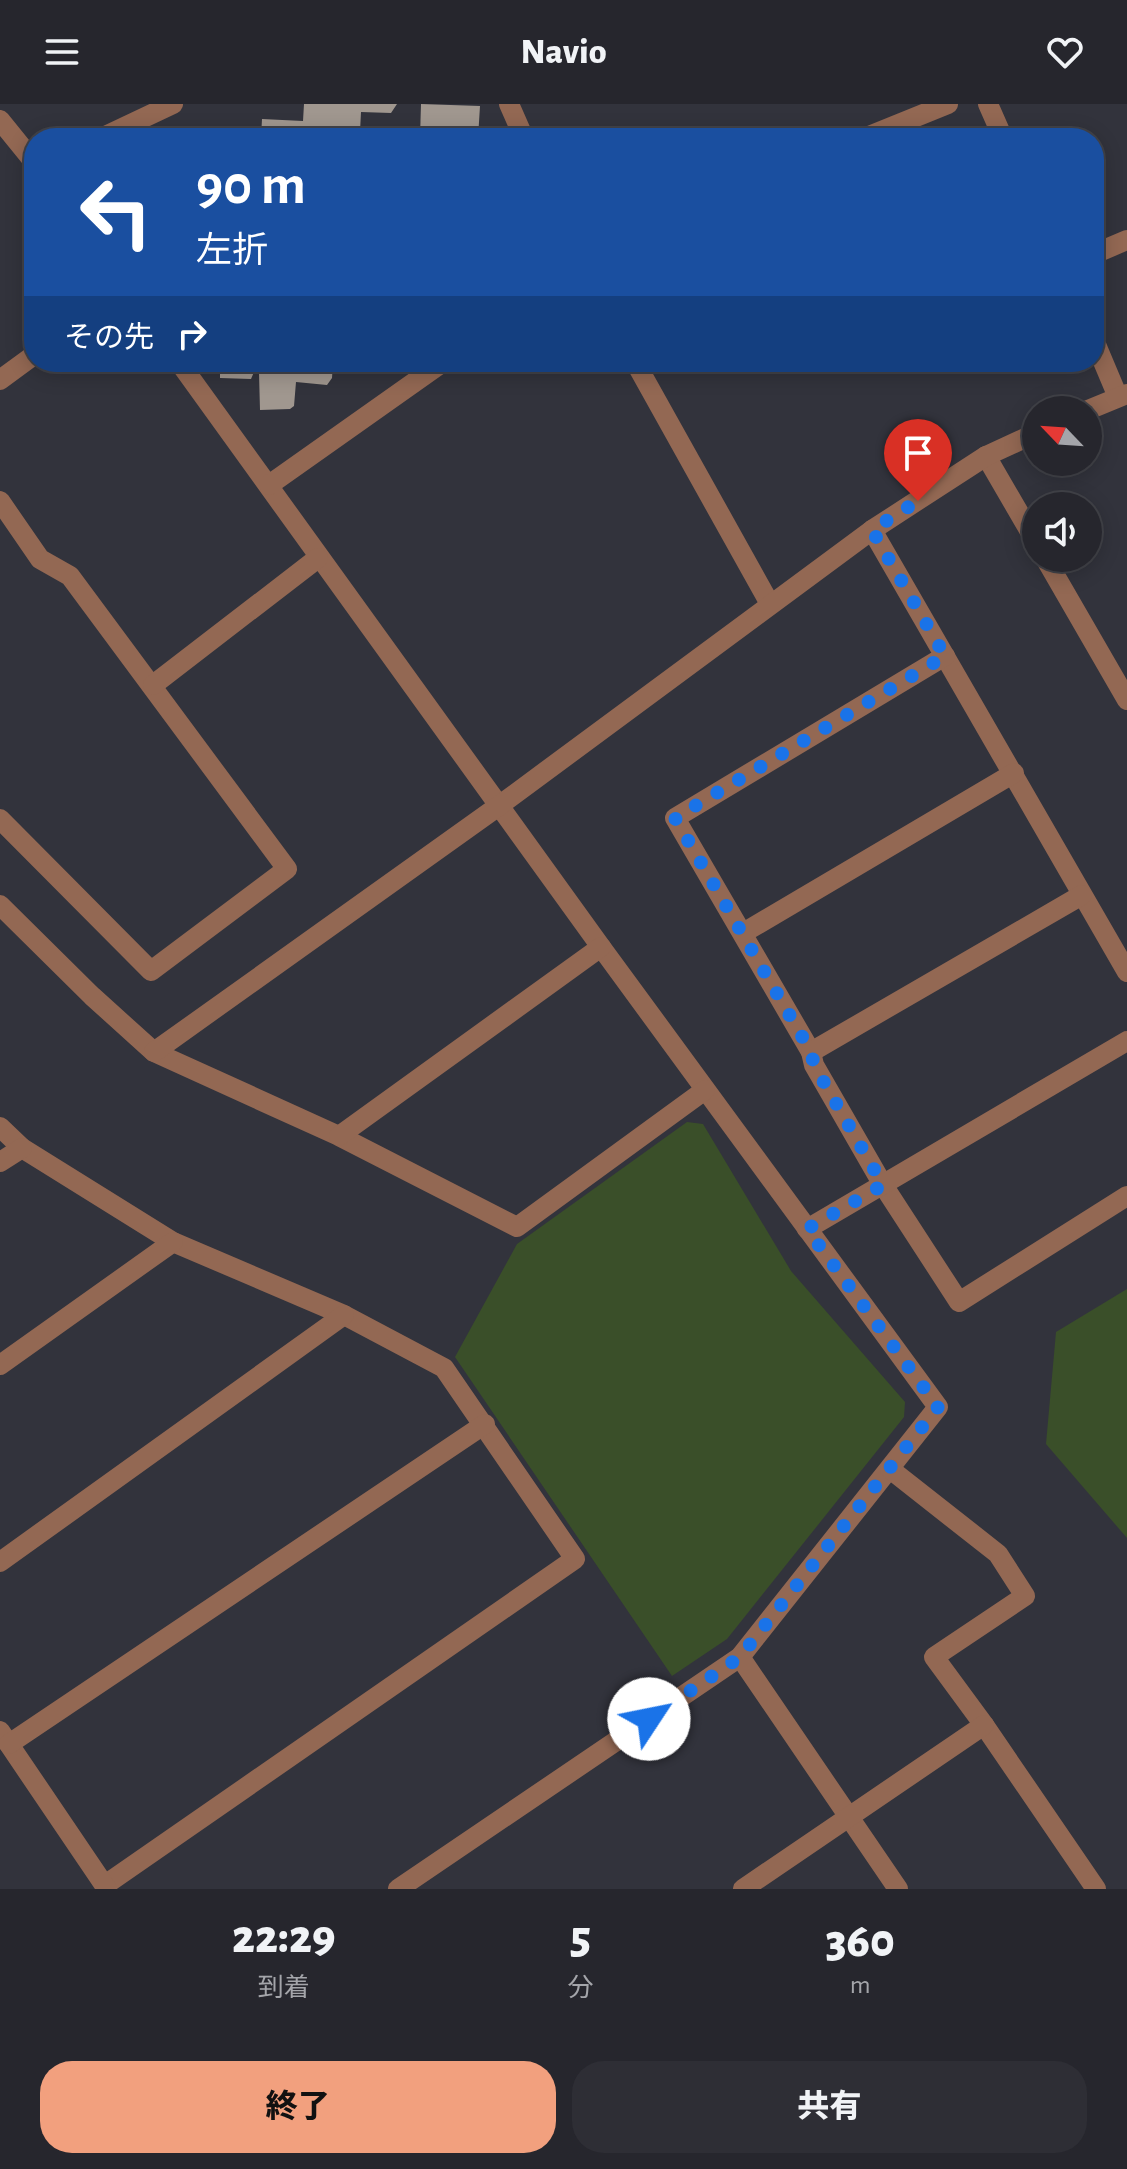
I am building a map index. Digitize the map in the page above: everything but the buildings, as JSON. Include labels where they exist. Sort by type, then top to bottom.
[{"type":"street","points":[[122,128],[173,104]]},
{"type":"street","points":[[509,104],[520,128]]},
{"type":"street","points":[[889,128],[948,104]]},
{"type":"street","points":[[988,104],[999,128]]},
{"type":"street","points":[[0,120],[24,150]]},
{"type":"street","points":[[1104,250],[1127,240]]},
{"type":"street","points":[[1102,404],[1123,395],[1104,359]]},
{"type":"street","points":[[0,380],[24,362]]},
{"type":"street","points":[[186,372],[318,558],[938,1407],[740,1657],[398,1889]]},
{"type":"street","points":[[269,485],[429,372]]},
{"type":"street","points":[[641,372],[770,604]]},
{"type":"street","points":[[154,1052],[500,805],[872,530],[986,456],[1022,439]]},
{"type":"street","points":[[986,456],[1022,518]]},
{"type":"street","points":[[0,501],[40,559],[70,576],[287,869],[151,971],[0,819]]},
{"type":"street","points":[[872,530],[1127,972]]},
{"type":"street","points":[[153,685],[318,558]]},
{"type":"street","points":[[1053,572],[1127,700]]},
{"type":"street","points":[[945,656],[675,818],[811,1052],[814,1065],[883,1185],[959,1302],[1127,1196]]},
{"type":"street","points":[[743,933],[1014,773]]},
{"type":"street","points":[[811,1052],[1082,895]]},
{"type":"street","points":[[5,919],[154,1052],[339,1136],[517,1227],[705,1090]]},
{"type":"street","points":[[339,1136],[601,947]]},
{"type":"street","points":[[807,1229],[1127,1041]]},
{"type":"street","points":[[0,1127],[22,1148],[173,1242],[344,1315],[444,1368],[485,1424],[575,1559],[106,1887],[4,1737],[485,1424]]},
{"type":"street","points":[[0,1162],[22,1148]]},
{"type":"street","points":[[0,1365],[173,1242]]},
{"type":"street","points":[[0,1562],[344,1315]]},
{"type":"street","points":[[890,1469],[998,1554],[1025,1596],[934,1657],[1096,1889]]},
{"type":"street","points":[[740,1657],[898,1889]]},
{"type":"street","points":[[743,1889],[984,1725]]},
{"type":"green space","points":[[687,1122],[703,1124],[791,1271],[905,1402],[904,1417],[727,1639],[672,1676],[455,1357],[517,1244]]},
{"type":"green space","points":[[1127,1289],[1127,1538],[1046,1444],[1056,1332]]},
{"type":"route","points":[[649,1719],[740,1657],[938,1407],[807,1229],[883,1185],[814,1065],[811,1052],[675,818],[945,656],[872,530],[918,501]]}]
